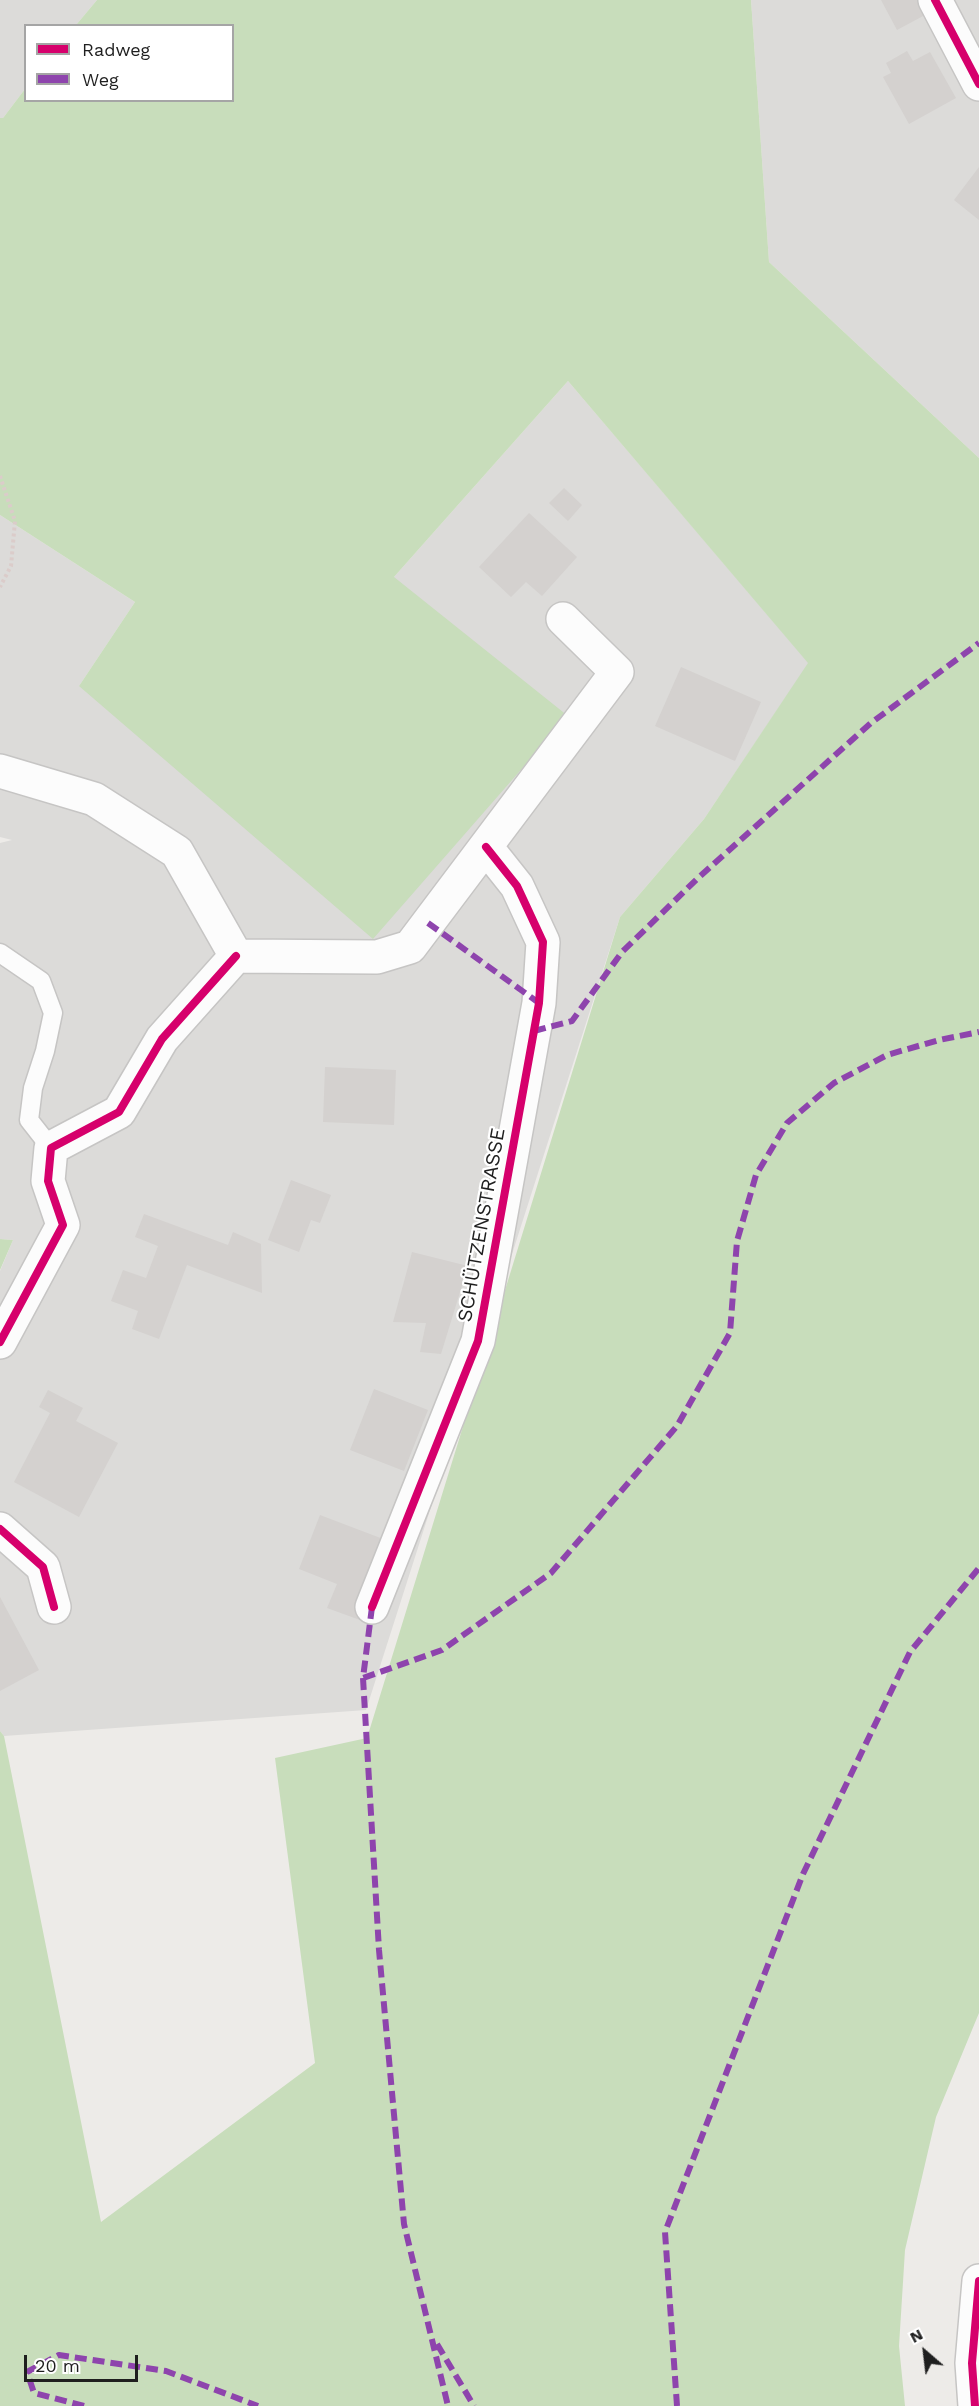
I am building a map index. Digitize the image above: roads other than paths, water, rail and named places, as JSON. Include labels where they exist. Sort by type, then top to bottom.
[{"type":"street","points":[[934,0],[979,84]]},
{"type":"street","points":[[0,1342],[63,1225],[48,1181],[51,1148],[119,1112],[162,1039],[236,956],[377,957],[410,947],[616,672],[563,619]]},
{"type":"street","points":[[0,771],[94,799],[177,852],[236,956]]},
{"type":"street","name":"SCHÜTZENSTRASSE","points":[[372,1607],[477,1341],[539,1003],[543,942],[517,886],[486,848]]},
{"type":"street","points":[[0,1529],[43,1567],[54,1607]]},
{"type":"street","points":[[975,2406],[972,2362],[979,2281]]},
{"type":"lane","points":[[0,953],[41,981],[53,1013],[45,1051],[33,1088],[29,1120],[51,1148]]}]
